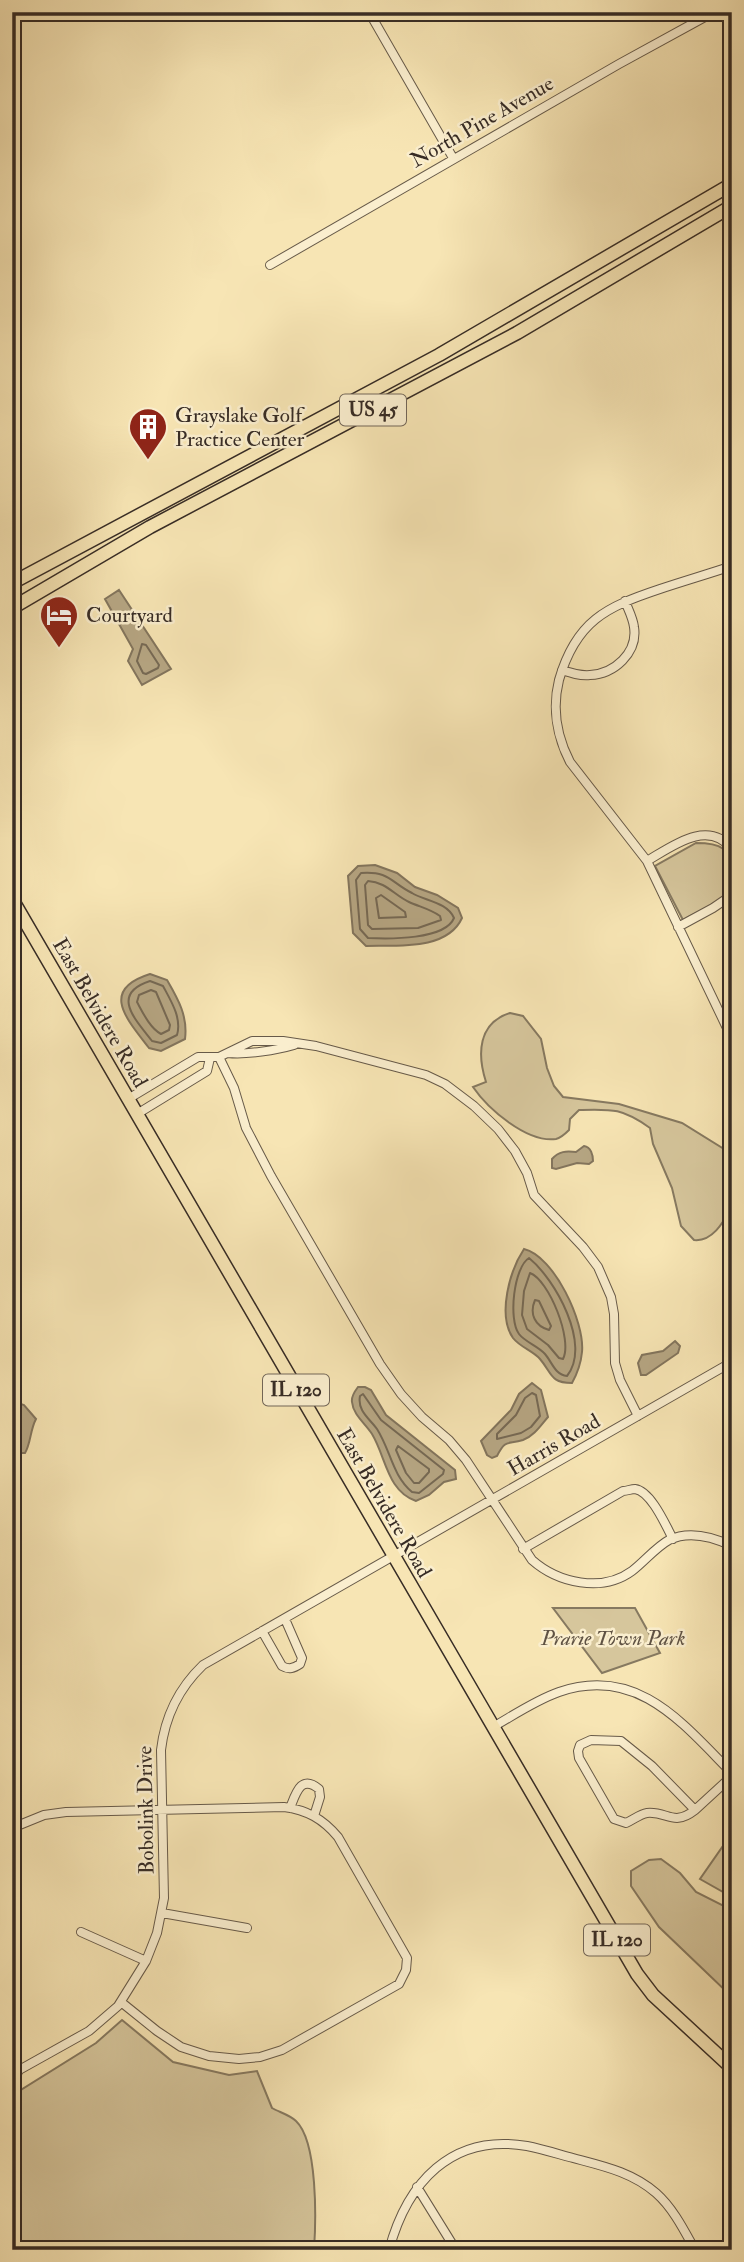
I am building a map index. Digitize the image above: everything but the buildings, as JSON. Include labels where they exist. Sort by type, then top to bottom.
[{"type":"main road","name":"US 45","points":[[12,583],[439,355],[732,184]]},
{"type":"main road","name":"US 45","points":[[12,608],[150,527],[517,333],[732,206]]},
{"type":"main road","name":"East Belvidere Road","points":[[12,899],[637,1975],[653,1995],[732,2067]]},
{"type":"street","points":[[369,12],[453,158]]},
{"type":"street","name":"North Pine Avenue","points":[[270,265],[607,70],[714,12]]},
{"type":"street","points":[[732,566],[625,601],[603,612],[575,642],[556,690],[558,731],[562,747],[570,762],[647,861],[732,1034]]},
{"type":"street","points":[[562,670],[587,676],[610,669],[624,660],[634,639],[635,628],[625,601]]},
{"type":"street","points":[[647,861],[694,836],[718,838],[732,849]]},
{"type":"street","points":[[678,927],[732,895]]},
{"type":"street","points":[[128,1099],[198,1057],[215,1058],[228,1053],[285,1048],[295,1044],[316,1046],[445,1084],[464,1097],[498,1129],[515,1151],[527,1173],[534,1195],[598,1267],[611,1297],[615,1363],[620,1380],[638,1416]]},
{"type":"street","points":[[137,1114],[206,1071],[215,1058]]},
{"type":"street","points":[[215,1058],[234,1088],[246,1128],[271,1177],[380,1364],[401,1394],[467,1460],[523,1549],[544,1571],[571,1581],[600,1583],[631,1572],[673,1539],[683,1536],[706,1536],[732,1546]]},
{"type":"street","name":"Harris Road","points":[[393,1557],[732,1362]]},
{"type":"street","points":[[523,1549],[623,1492],[635,1489],[643,1492],[651,1501],[673,1539]]},
{"type":"street","name":"Bobolink Drive","points":[[15,2073],[89,2031],[121,2002],[146,1961],[158,1933],[162,1913],[164,1876],[161,1750],[166,1721],[183,1687],[203,1665],[393,1557]]},
{"type":"street","points":[[262,1631],[282,1666],[293,1668],[300,1664],[302,1658],[285,1619]]},
{"type":"street","points":[[493,1727],[535,1702],[570,1689],[606,1685],[647,1696],[674,1714],[732,1775],[695,1810],[678,1819],[645,1813],[626,1823],[620,1822],[614,1819],[579,1758],[580,1745],[591,1740],[621,1741],[652,1766],[695,1810]]},
{"type":"street","points":[[290,1808],[297,1789],[304,1783],[312,1783],[319,1788],[320,1797],[314,1816]]},
{"type":"street","points":[[12,1828],[44,1815],[66,1812],[299,1809],[323,1821],[338,1837],[405,1952],[406,1970],[399,1983],[282,2050],[260,2057],[239,2059],[209,2056],[181,2047],[121,2002]]},
{"type":"street","points":[[162,1913],[247,1928]]},
{"type":"street","points":[[81,1932],[146,1961]]},
{"type":"street","points":[[12,2061],[15,2073]]},
{"type":"street","points":[[389,2250],[404,2207],[417,2187],[442,2163],[469,2150],[489,2146],[526,2146],[628,2173],[657,2194],[678,2221],[695,2250]]},
{"type":"street","points":[[417,2187],[456,2250]]},
{"type":"green space","points":[[696,843],[712,844],[727,853],[730,858],[732,885],[723,898],[683,920],[655,866]]},
{"type":"green space","points":[[510,1013],[523,1016],[541,1039],[547,1068],[554,1086],[563,1097],[619,1104],[682,1123],[732,1154],[732,1178],[728,1178],[726,1190],[731,1208],[712,1235],[694,1240],[681,1226],[672,1188],[653,1144],[650,1128],[632,1117],[609,1110],[579,1110],[570,1119],[569,1130],[560,1138],[545,1139],[533,1136],[509,1123],[488,1105],[473,1087],[486,1082],[481,1061],[483,1041],[491,1024]]},
{"type":"green space","name":"Prarie Town Park","points":[[553,1608],[635,1608],[660,1653],[602,1673]]},
{"type":"green space","points":[[732,1833],[732,1897],[700,1879]]},
{"type":"green space","points":[[661,1859],[680,1873],[696,1892],[732,1910],[732,1997],[659,1927],[631,1886],[631,1871],[649,1860]]},
{"type":"green space","points":[[122,2020],[173,2062],[229,2075],[257,2071],[272,2108],[296,2121],[308,2146],[314,2183],[314,2250],[12,2250],[12,2093],[96,2043]]},
{"type":"water","points":[[119,590],[171,669],[142,685],[128,661],[133,649],[105,599]]},
{"type":"water","points":[[375,865],[397,873],[415,887],[437,895],[458,908],[462,918],[455,929],[445,936],[420,944],[366,946],[353,933],[348,876],[358,866]]},
{"type":"water","points":[[150,974],[167,980],[184,1015],[185,1039],[161,1051],[149,1048],[122,1006],[121,997],[125,988]]},
{"type":"water","points":[[584,1146],[592,1154],[593,1161],[589,1164],[577,1163],[552,1168],[552,1159],[557,1154],[576,1152]]},
{"type":"water","points":[[524,1249],[546,1264],[573,1308],[582,1339],[582,1352],[572,1383],[555,1379],[537,1356],[513,1338],[508,1328],[507,1293],[514,1269]]},
{"type":"water","points":[[675,1341],[680,1346],[678,1353],[646,1375],[641,1375],[638,1363],[642,1355],[663,1351]]},
{"type":"water","points":[[532,1383],[541,1390],[548,1417],[531,1436],[505,1444],[497,1456],[492,1458],[487,1455],[481,1441],[511,1410],[519,1394]]},
{"type":"water","points":[[358,1387],[371,1390],[386,1415],[455,1470],[456,1479],[444,1482],[429,1495],[416,1501],[399,1490],[388,1472],[377,1443],[353,1407],[352,1398]]},
{"type":"water","points":[[12,1401],[24,1405],[36,1419],[25,1453],[19,1453],[20,1448],[12,1443]]},
{"type":"place","name":"Grayslake Golf Practice Center","points":[[148,461]]},
{"type":"place","name":"Courtyard","points":[[59,649]]}]
